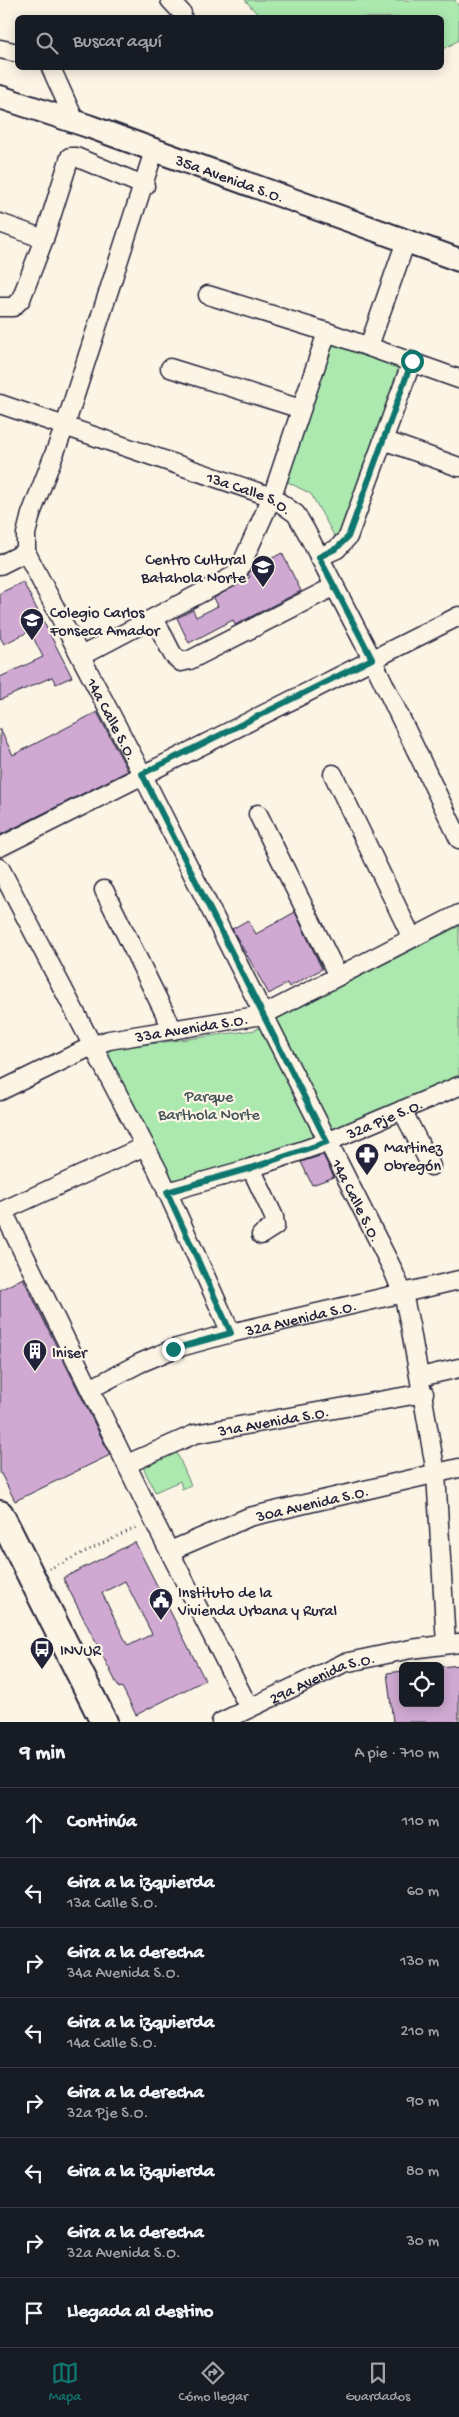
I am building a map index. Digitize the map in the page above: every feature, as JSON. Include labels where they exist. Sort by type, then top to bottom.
[{"type":"highway","points":[[0,1514],[104,1722]]},
{"type":"highway","points":[[0,1549],[86,1722]]},
{"type":"main road","name":"35a Avenida S.O.","points":[[0,97],[75,122],[459,260]]},
{"type":"street","points":[[0,49],[15,52]]},
{"type":"street","points":[[52,70],[75,122]]},
{"type":"street","points":[[0,565],[26,552],[31,514],[65,426],[154,151]]},
{"type":"street","points":[[0,307],[14,307],[21,299],[44,239],[70,158],[76,157],[144,186]]},
{"type":"street","points":[[0,223],[44,239]]},
{"type":"street","points":[[369,346],[406,241]]},
{"type":"street","points":[[208,295],[369,346],[459,379]]},
{"type":"street","points":[[81,656],[237,574],[272,497],[327,332]]},
{"type":"street","points":[[319,557],[337,548],[348,537],[412,361]]},
{"type":"street","points":[[170,368],[301,409]]},
{"type":"street","name":"13a Calle S.O.","points":[[0,404],[272,497],[296,514],[372,659],[459,839]]},
{"type":"street","points":[[384,440],[459,468]]},
{"type":"street","name":"14a Calle S.O.","points":[[26,552],[142,774],[392,1268],[403,1294],[422,1385],[436,1474],[452,1644]]},
{"type":"street","points":[[154,618],[173,655],[180,662],[190,660],[335,586]]},
{"type":"street","points":[[0,847],[459,616]]},
{"type":"street","points":[[332,774],[412,938]]},
{"type":"street","points":[[258,814],[338,976]]},
{"type":"street","points":[[0,868],[145,1146],[231,1333]]},
{"type":"street","points":[[104,890],[173,1030]]},
{"type":"street","name":"33a Avenida S.O.","points":[[0,1091],[92,1046],[109,1040],[264,1015],[459,914]]},
{"type":"street","name":"32a Pje S.O.","points":[[167,1192],[251,1168],[327,1142],[459,1086]]},
{"type":"street","points":[[402,1110],[431,1166]]},
{"type":"street","points":[[145,1146],[2,1211],[153,1519],[249,1708]]},
{"type":"street","points":[[251,1168],[274,1217],[275,1226],[261,1235]]},
{"type":"street","name":"32a Avenida S.O.","points":[[90,1389],[148,1359],[173,1349],[231,1333],[459,1280]]},
{"type":"street","name":"31a Avenida S.O.","points":[[127,1464],[195,1434],[422,1385],[459,1368]]},
{"type":"street","name":"30a Avenida S.O.","points":[[170,1552],[249,1517],[459,1468]]},
{"type":"street","name":"29a Avenida S.O.","points":[[221,1722],[344,1663],[452,1644]]},
{"type":"path","points":[[32,1577],[153,1519]]},
{"type":"green space","points":[[245,0],[455,0],[459,7],[459,40],[444,49],[444,15],[258,15]]},
{"type":"green space","points":[[327,332],[412,361],[348,537],[336,539],[311,494],[278,477]]},
{"type":"green space","name":"Parque Barthola Norte","points":[[459,926],[459,1078],[298,1147],[173,1184],[108,1064],[105,1050],[255,1030]]},
{"type":"green space","points":[[176,1451],[191,1485],[182,1489],[180,1481],[155,1492],[143,1467]]},
{"type":"building","points":[[282,553],[301,591],[235,625],[233,620],[189,643],[177,618],[193,610],[196,617],[218,606],[214,598],[250,577],[248,574],[251,569]]},
{"type":"building","points":[[23,582],[72,677],[56,684],[52,677],[0,700],[0,677],[43,657],[30,631],[4,644],[0,637],[0,593]]},
{"type":"building","points":[[97,712],[128,771],[0,835],[0,729],[13,755]]},
{"type":"building","points":[[295,912],[322,969],[289,987],[287,983],[269,994],[232,929],[248,920],[256,934]]},
{"type":"building","points":[[323,1155],[334,1177],[312,1185],[301,1162]]},
{"type":"building","name":"Iniser","points":[[23,1278],[110,1455],[15,1501],[0,1472],[0,1290]]},
{"type":"building","points":[[135,1542],[205,1680],[136,1715],[122,1687],[119,1688],[63,1578]],"holes":[[[125,1581],[152,1634],[128,1646],[102,1593]]]},
{"type":"building","points":[[459,1665],[459,1722],[393,1722],[387,1673],[399,1672],[399,1707],[444,1707],[444,1667]]},
{"type":"place","name":"Centro Cultural Batahola Norte","points":[[263,588]]},
{"type":"place","name":"Colegio Carlos Fonseca Amador","points":[[32,641]]},
{"type":"place","name":"Martinez Obregón","points":[[367,1176]]},
{"type":"place","name":"Iniser","points":[[35,1372]]},
{"type":"place","name":"Instituto de la Vivienda Urbana y Rural","points":[[161,1621]]},
{"type":"place","name":"INVUR","points":[[42,1670]]},
{"type":"route","points":[[173,1349],[231,1333],[167,1192],[251,1168],[327,1142],[142,774],[372,659],[319,557],[344,544],[348,537],[412,361]]}]
